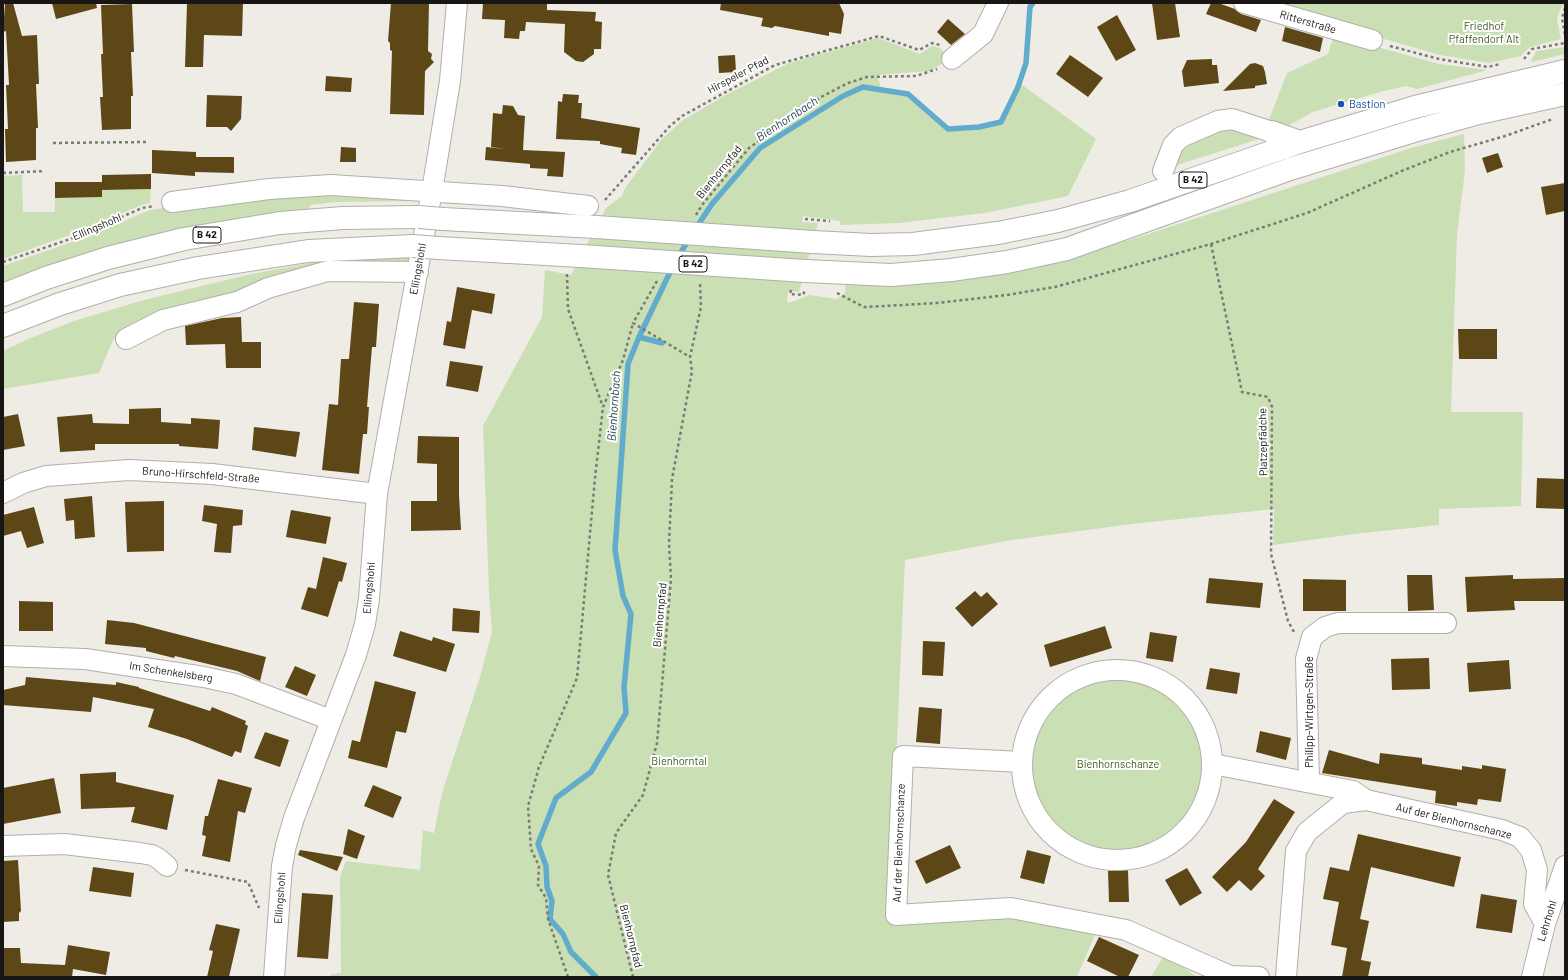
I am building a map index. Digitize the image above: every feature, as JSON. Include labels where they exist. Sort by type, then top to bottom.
[{"type":"highway","name":"B 42","points":[[3,295],[46,278],[108,258],[184,239],[288,222],[343,218],[443,218],[871,245],[914,244],[960,239],[1058,221],[1151,194],[1300,142],[1415,107],[1565,72]]},
{"type":"highway","name":"B 42","points":[[13,322],[120,285],[198,268],[308,251],[413,246],[574,262],[806,279],[951,270],[1007,262],[1068,249],[1290,169],[1414,130],[1479,112],[1565,94]]},
{"type":"highway","points":[[1272,132],[1300,142]]},
{"type":"highway","points":[[1151,194],[1163,171]]},
{"type":"highway","points":[[3,333],[13,322]]},
{"type":"street","name":"Ellingshohl","points":[[274,977],[284,855],[294,818],[356,655],[365,624],[369,599],[377,494],[418,272],[450,81],[457,3]]},
{"type":"street","points":[[952,59],[983,34],[998,3]]},
{"type":"street","name":"Ritterstraße","points":[[1244,3],[1372,40]]},
{"type":"street","points":[[1163,171],[1173,146],[1181,137],[1218,121],[1232,119],[1272,132]]},
{"type":"street","points":[[172,202],[269,189],[331,185],[597,202]]},
{"type":"street","points":[[126,339],[163,320],[237,302],[268,288],[328,271],[418,272]]},
{"type":"street","name":"Bruno-Hirschfeld-Straße","points":[[3,493],[23,483],[46,476],[136,470],[212,474],[377,494]]},
{"type":"street","name":"Philipp-Wirtgen-Straße","points":[[1309,781],[1306,659],[1312,637],[1325,627],[1338,623],[1446,624]]},
{"type":"street","name":"Im Schenkelsberg","points":[[3,656],[85,659],[204,677],[236,684],[331,720]]},
{"type":"street","points":[[1116,669],[1133,671],[1155,677],[1170,685],[1184,696],[1204,725],[1210,741],[1213,764],[1210,786],[1205,803],[1197,818],[1187,831],[1160,850],[1144,857],[1122,860],[1099,859],[1083,854],[1063,844],[1050,833],[1040,820],[1029,800],[1024,784],[1022,762],[1024,744],[1029,728],[1038,712],[1048,699],[1061,687],[1082,676],[1098,671],[1116,669]]},
{"type":"street","name":"Auf der Bienhornschanze","points":[[1022,762],[902,756],[896,915],[1011,908],[1126,930],[1230,976],[1259,977]]},
{"type":"street","name":"Auf der Bienhornschanze","points":[[1213,764],[1309,781],[1353,791],[1366,800]]},
{"type":"street","name":"Auf der Bienhornschanze","points":[[1286,977],[1296,852],[1307,832],[1343,803],[1366,800],[1502,830],[1520,837],[1531,850],[1537,870],[1534,904],[1545,924]]},
{"type":"street","points":[[3,846],[64,844],[140,853],[155,857],[167,866]]},
{"type":"street","name":"Lehrhohl","points":[[1532,977],[1545,924],[1565,866]]},
{"type":"path","points":[[1565,8],[1562,18],[1565,35]]},
{"type":"path","name":"Hirspeler Pfad","points":[[597,202],[668,127],[682,116],[775,65],[879,36],[919,50],[932,43],[937,44],[942,46],[952,59]]},
{"type":"path","points":[[1372,40],[1439,59],[1488,67],[1502,64]]},
{"type":"path","points":[[1517,61],[1525,59],[1532,49],[1565,43]]},
{"type":"path","name":"Bienhornpfad","points":[[694,218],[702,205],[749,148],[821,97],[848,83],[867,77],[916,76],[931,73],[952,59]]},
{"type":"path","points":[[830,290],[864,307],[937,303],[994,297],[1055,287],[1211,244],[1307,213],[1404,170],[1450,152],[1505,136],[1558,117]]},
{"type":"path","points":[[53,142],[146,142]]},
{"type":"path","points":[[3,173],[46,172]]},
{"type":"path","name":"Ellingshohl","points":[[3,262],[76,237],[142,208],[172,202]]},
{"type":"path","points":[[805,219],[838,222]]},
{"type":"path","name":"Platzepfädche","points":[[1211,244],[1242,392],[1268,397],[1272,406],[1271,554],[1288,621],[1306,659]]},
{"type":"path","points":[[574,262],[568,310],[603,407]]},
{"type":"path","name":"Bienhornpfad","points":[[633,977],[608,876],[616,833],[643,795],[657,743],[671,579],[669,543],[672,479],[692,371],[690,357],[701,307],[699,275]]},
{"type":"path","points":[[568,977],[548,919],[546,898],[538,885],[539,866],[530,849],[528,806],[539,767],[577,678],[603,407],[623,360],[633,323],[659,277]]},
{"type":"path","points":[[790,294],[803,295],[806,279]]},
{"type":"path","points":[[633,323],[690,357]]},
{"type":"path","points":[[190,871],[248,882],[260,910]]},
{"type":"green space","name":"Friedhof Pfaffendorf Alt","points":[[1258,3],[1564,3],[1557,20],[1561,39],[1530,47],[1521,56],[1489,63],[1440,55]]},
{"type":"green space","points":[[1334,35],[1439,64],[1488,70],[1417,89],[1406,86],[1383,91],[1313,112],[1286,127],[1267,125],[1287,73],[1328,54]]},
{"type":"green space","name":"Bienhorntal","points":[[878,38],[920,54],[932,46],[940,48],[949,59],[930,71],[877,75],[881,88],[908,92],[949,128],[977,125],[999,120],[1016,86],[1021,84],[1096,139],[1068,196],[985,213],[899,223],[840,225],[840,221],[803,216],[802,222],[818,223],[799,292],[788,291],[787,302],[792,302],[809,295],[837,299],[845,293],[846,284],[903,283],[1056,261],[1136,238],[1411,148],[1464,134],[1465,171],[1457,234],[1451,412],[1523,412],[1521,506],[1439,509],[1439,525],[1354,534],[1273,545],[1274,509],[1132,524],[1012,540],[905,560],[889,918],[1009,916],[1096,932],[1077,977],[331,977],[331,974],[341,973],[340,877],[346,861],[420,870],[423,830],[434,833],[442,793],[480,677],[492,632],[489,593],[483,426],[542,317],[545,270],[571,275],[606,208],[622,196],[625,188],[662,139],[683,120],[726,95],[789,63]]},
{"type":"green space","points":[[1565,47],[1565,54],[1531,62],[1536,51]]},
{"type":"green space","points":[[1234,125],[1262,138],[1174,166],[1176,156],[1195,140]]},
{"type":"green space","points":[[22,175],[23,212],[55,212],[55,198],[102,197],[102,190],[151,189],[150,203],[141,205],[75,233],[3,259],[3,176]]},
{"type":"green space","points":[[270,193],[419,193],[418,201],[335,202],[310,205],[309,211],[253,216],[211,223],[95,250],[3,283],[3,266],[78,240],[150,210]]},
{"type":"green space","points":[[409,257],[409,263],[328,267],[159,317],[113,340],[99,373],[3,389],[3,351],[28,339],[74,321],[140,301],[247,275],[326,260]]},
{"type":"green space","name":"Bienhornschanze","points":[[1127,676],[1152,682],[1160,686],[1174,696],[1186,708],[1200,730],[1205,747],[1205,781],[1200,798],[1186,820],[1174,832],[1152,846],[1135,851],[1109,852],[1084,846],[1076,842],[1062,832],[1050,820],[1036,798],[1031,781],[1030,755],[1036,730],[1040,722],[1050,708],[1062,696],[1084,682],[1101,677]]},
{"type":"green space","points":[[1163,957],[1186,969],[1197,977],[1151,977]]},
{"type":"building","points":[[5,3],[13,3],[22,36],[37,35],[39,84],[36,84],[38,128],[36,128],[36,160],[6,162],[5,129],[8,129],[6,85],[9,85],[6,31],[3,32]]},
{"type":"building","points":[[52,3],[96,3],[97,8],[56,19]]},
{"type":"building","points":[[187,3],[243,3],[242,36],[204,35],[203,67],[185,67]]},
{"type":"building","points":[[391,3],[429,3],[428,51],[432,54],[431,59],[434,62],[425,71],[424,115],[390,114],[392,51],[390,50],[390,43],[388,41]]},
{"type":"building","points":[[483,3],[547,3],[547,10],[596,12],[595,21],[602,22],[601,49],[594,49],[594,54],[583,62],[576,61],[564,52],[565,24],[526,22],[525,31],[520,31],[519,39],[504,38],[505,20],[482,19]]},
{"type":"building","points":[[721,3],[839,3],[844,14],[841,34],[829,32],[829,36],[775,26],[772,28],[761,26],[763,18],[720,10]]},
{"type":"building","points":[[1152,3],[1175,3],[1180,37],[1157,40]]},
{"type":"building","points":[[1211,3],[1218,3],[1235,9],[1241,14],[1261,20],[1256,32],[1206,14]]},
{"type":"building","points":[[132,4],[134,52],[131,52],[133,96],[131,96],[131,129],[102,130],[100,97],[103,97],[101,5]]},
{"type":"building","points":[[1117,15],[1136,50],[1116,61],[1097,27]]},
{"type":"building","points":[[948,19],[965,34],[951,45],[937,32]]},
{"type":"building","points":[[1285,27],[1323,38],[1320,52],[1282,41]]},
{"type":"building","points":[[735,55],[736,72],[719,73],[718,56]]},
{"type":"building","points":[[1070,55],[1103,78],[1088,97],[1056,74]]},
{"type":"building","points":[[1212,59],[1212,65],[1217,65],[1219,83],[1184,87],[1182,71],[1187,60]]},
{"type":"building","points":[[1255,63],[1263,66],[1267,84],[1255,86],[1255,88],[1223,91],[1250,64]]},
{"type":"building","points":[[326,76],[352,78],[351,92],[325,91]]},
{"type":"building","points":[[563,94],[579,95],[578,103],[582,103],[581,118],[640,128],[636,155],[621,153],[622,148],[600,144],[600,141],[556,139],[558,101],[562,102]]},
{"type":"building","points":[[207,95],[242,96],[241,119],[231,131],[227,127],[206,127]]},
{"type":"building","points":[[503,105],[513,106],[518,115],[525,116],[523,150],[565,152],[563,177],[547,176],[548,169],[530,168],[530,164],[485,160],[486,147],[506,149],[491,147],[493,113],[502,114]]},
{"type":"building","points":[[341,147],[356,148],[356,162],[340,162]]},
{"type":"building","points":[[152,150],[196,152],[196,157],[234,157],[234,173],[195,172],[195,176],[152,173]]},
{"type":"building","points":[[1498,153],[1503,167],[1487,173],[1482,158]]},
{"type":"building","points":[[151,174],[151,189],[102,190],[102,197],[55,198],[55,182],[102,182],[102,175]]},
{"type":"building","points":[[1565,183],[1565,211],[1546,215],[1541,187]]},
{"type":"building","points":[[457,287],[495,294],[492,314],[472,310],[465,349],[443,345],[447,321],[451,322]]},
{"type":"building","points":[[354,302],[379,304],[376,347],[372,347],[367,407],[369,407],[367,434],[363,434],[359,474],[322,470],[329,404],[338,405],[341,359],[349,359]]},
{"type":"building","points":[[241,317],[242,342],[261,342],[261,368],[226,368],[225,344],[186,345],[185,326],[222,318]]},
{"type":"building","points":[[1458,329],[1497,329],[1497,359],[1459,359]]},
{"type":"building","points":[[450,361],[483,366],[478,392],[446,386]]},
{"type":"building","points":[[161,408],[161,422],[191,424],[191,418],[220,420],[218,449],[179,446],[179,444],[95,444],[95,450],[60,452],[57,417],[92,414],[93,423],[129,424],[129,409]]},
{"type":"building","points":[[18,414],[25,446],[3,450],[3,417]]},
{"type":"building","points":[[254,427],[300,432],[296,457],[252,450]]},
{"type":"building","points":[[418,436],[459,437],[459,495],[461,530],[411,531],[411,501],[437,501],[437,464],[417,463]]},
{"type":"building","points":[[1537,478],[1565,479],[1565,509],[1536,508]]},
{"type":"building","points":[[92,496],[95,537],[75,539],[74,520],[66,521],[64,499]]},
{"type":"building","points":[[164,501],[164,551],[127,552],[125,502]]},
{"type":"building","points":[[204,505],[243,510],[242,525],[233,526],[231,553],[214,552],[217,524],[202,521]]},
{"type":"building","points":[[34,507],[44,543],[27,548],[21,531],[3,536],[3,515]]},
{"type":"building","points":[[291,510],[331,517],[326,544],[286,537]]},
{"type":"building","points":[[323,557],[347,563],[342,582],[339,581],[328,617],[301,609],[308,587],[316,589]]},
{"type":"building","points":[[1407,575],[1432,575],[1434,610],[1408,611]]},
{"type":"building","points":[[1513,575],[1513,579],[1565,578],[1565,601],[1514,601],[1515,610],[1467,612],[1465,577]]},
{"type":"building","points":[[1209,578],[1263,583],[1260,608],[1206,603]]},
{"type":"building","points":[[1303,579],[1346,580],[1346,611],[1303,611]]},
{"type":"building","points":[[975,591],[981,597],[987,592],[998,604],[972,627],[955,608]]},
{"type":"building","points":[[19,601],[53,602],[53,631],[19,631]]},
{"type":"building","points":[[453,608],[480,611],[479,633],[452,631]]},
{"type":"building","points":[[107,620],[134,623],[266,657],[260,681],[237,671],[175,656],[174,658],[146,651],[146,648],[105,644]]},
{"type":"building","points":[[1105,626],[1112,648],[1050,667],[1044,645]]},
{"type":"building","points":[[400,631],[432,641],[433,637],[455,644],[446,672],[393,656]]},
{"type":"building","points":[[1150,632],[1177,636],[1173,662],[1146,658]]},
{"type":"building","points":[[923,641],[945,642],[943,676],[922,675]]},
{"type":"building","points":[[1429,658],[1430,689],[1392,690],[1391,659]]},
{"type":"building","points":[[1509,660],[1511,689],[1469,692],[1467,663]]},
{"type":"building","points":[[295,666],[316,675],[307,696],[285,687]]},
{"type":"building","points":[[1210,668],[1240,673],[1237,694],[1206,689]]},
{"type":"building","points":[[26,677],[116,685],[116,682],[139,687],[210,711],[212,707],[246,721],[245,724],[248,726],[241,753],[235,751],[232,757],[187,739],[148,727],[154,709],[93,697],[91,712],[3,705],[3,690],[25,685]]},
{"type":"building","points":[[375,681],[416,692],[406,733],[396,731],[387,768],[348,758],[352,740],[360,742]]},
{"type":"building","points":[[919,707],[942,709],[940,744],[916,742]]},
{"type":"building","points":[[1260,731],[1291,738],[1286,760],[1256,752]]},
{"type":"building","points":[[265,732],[289,740],[280,767],[254,758]]},
{"type":"building","points":[[1329,750],[1379,764],[1380,753],[1422,758],[1422,764],[1462,770],[1462,766],[1482,769],[1482,765],[1506,769],[1501,802],[1478,799],[1477,805],[1457,802],[1457,806],[1435,803],[1436,791],[1322,773]]},
{"type":"building","points":[[116,772],[116,782],[174,795],[167,830],[131,822],[135,807],[81,809],[80,774]]},
{"type":"building","points":[[54,778],[61,813],[3,824],[3,788]]},
{"type":"building","points":[[218,779],[252,788],[245,813],[238,811],[230,862],[202,856],[206,836],[202,835],[205,816],[208,816]]},
{"type":"building","points":[[373,785],[402,797],[393,818],[364,806]]},
{"type":"building","points":[[1274,799],[1295,812],[1258,869],[1265,876],[1251,891],[1239,880],[1227,892],[1212,877],[1246,842]]},
{"type":"building","points":[[348,829],[365,836],[357,859],[343,854]]},
{"type":"building","points":[[1358,834],[1461,857],[1454,887],[1371,867],[1360,919],[1369,921],[1361,960],[1371,962],[1368,977],[1342,977],[1347,948],[1331,945],[1339,902],[1323,899],[1330,867],[1349,871]]},
{"type":"building","points":[[950,845],[961,868],[926,884],[915,861]]},
{"type":"building","points":[[300,850],[343,857],[337,871],[298,855]]},
{"type":"building","points":[[1027,850],[1051,856],[1044,884],[1020,878]]},
{"type":"building","points":[[18,860],[21,911],[19,913],[19,921],[3,922],[3,861]]},
{"type":"building","points":[[93,867],[134,873],[131,897],[89,891]]},
{"type":"building","points":[[1187,868],[1202,893],[1180,906],[1165,880]]},
{"type":"building","points":[[1128,870],[1129,902],[1109,902],[1108,871]]},
{"type":"building","points":[[302,893],[333,895],[328,959],[297,957]]},
{"type":"building","points":[[1481,894],[1517,900],[1512,933],[1476,928]]},
{"type":"building","points":[[216,924],[240,929],[229,977],[207,977],[213,951],[209,950]]},
{"type":"building","points":[[1099,937],[1139,955],[1128,977],[1120,977],[1087,961]]},
{"type":"building","points":[[68,945],[110,952],[106,975],[73,969],[72,977],[3,977],[3,948],[20,948],[21,963],[65,965]]},
{"type":"waterway","name":"Bienhornbach","points":[[696,228],[712,204],[760,148],[843,96],[863,87],[908,94],[948,129],[979,127],[1001,122],[1018,87],[1026,63],[1030,7],[1033,3]]},
{"type":"waterway","name":"Bienhornbach","points":[[678,257],[689,239]]},
{"type":"waterway","name":"Bienhornbach","points":[[596,977],[571,952],[563,934],[550,919],[552,901],[547,887],[546,866],[538,844],[556,798],[591,772],[626,713],[624,687],[631,614],[623,596],[615,550],[628,364],[639,337],[673,266]]},
{"type":"waterway","points":[[639,337],[662,343]]},
{"type":"place","name":"Bastion","points":[[1341,104]]}]
